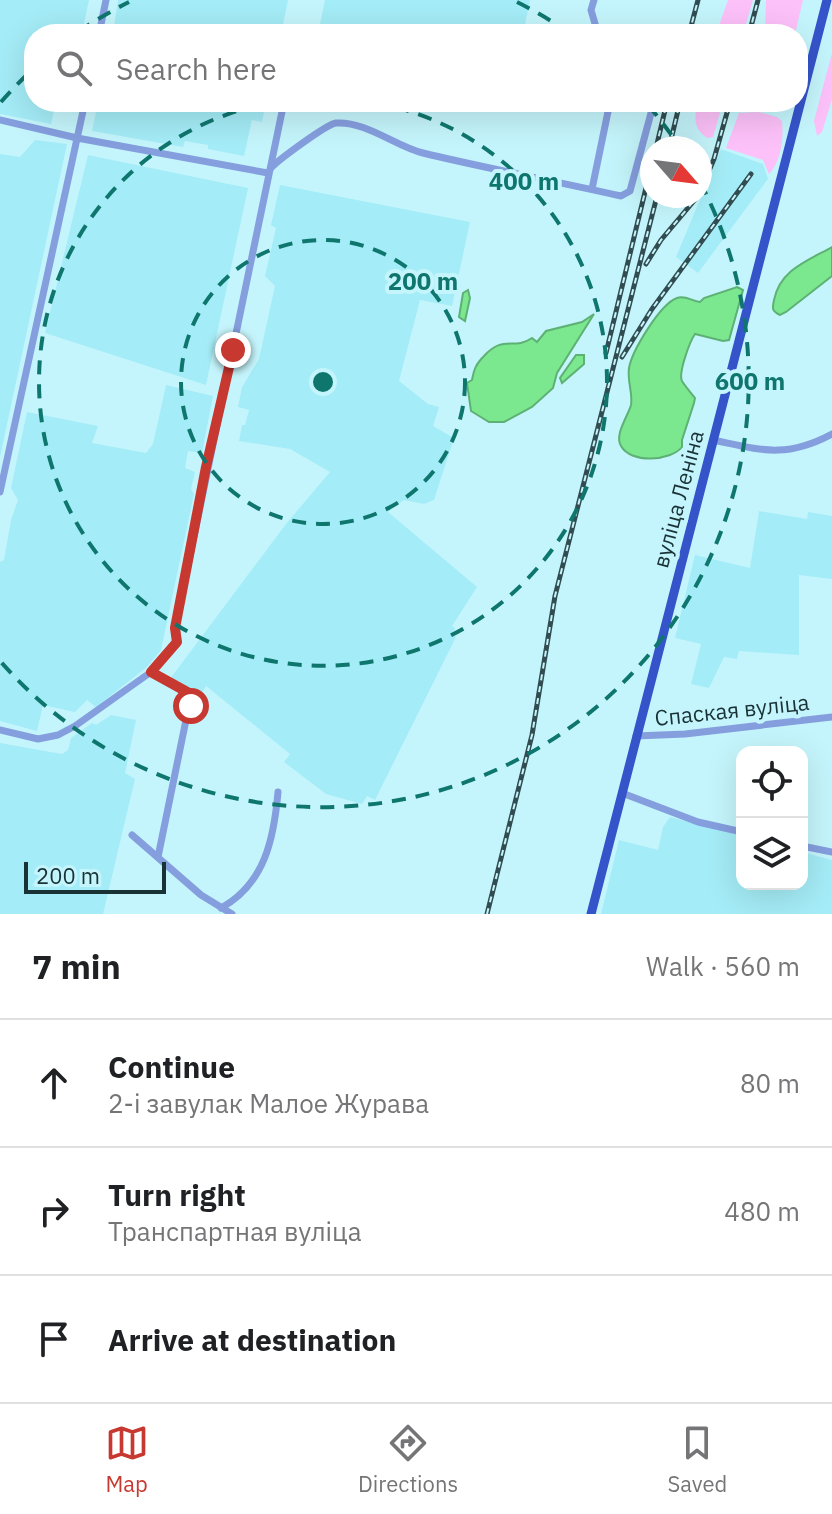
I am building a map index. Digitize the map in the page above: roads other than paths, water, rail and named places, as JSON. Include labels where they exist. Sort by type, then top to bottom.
[{"type":"main road","name":"вуліца Леніна","points":[[808,73],[827,0]]},
{"type":"main road","name":"вуліца Леніна","points":[[591,914],[798,112]]},
{"type":"street","points":[[101,24],[106,0]]},
{"type":"street","points":[[594,0],[591,10],[595,24]]},
{"type":"street","points":[[0,492],[83,112]]},
{"type":"street","points":[[0,730],[33,738],[50,738],[75,726],[151,672],[177,642],[177,614],[282,112]]},
{"type":"street","points":[[592,189],[608,112]]},
{"type":"street","points":[[268,173],[281,159],[332,124],[353,126],[419,152],[621,196],[630,191],[651,112]]},
{"type":"street","points":[[0,120],[77,138],[268,173]]},
{"type":"street","points":[[713,440],[757,451],[772,451],[806,445],[832,434]]},
{"type":"street","points":[[151,672],[189,693],[194,699],[186,720],[158,857]]},
{"type":"street","name":"Спаская вуліца","points":[[636,736],[685,734],[832,717]]},
{"type":"street","points":[[221,908],[240,895],[261,870],[271,842],[278,792]]},
{"type":"street","points":[[622,793],[698,822],[736,831]]},
{"type":"street","points":[[132,835],[201,895],[232,914]]},
{"type":"street","points":[[808,847],[832,852]]},
{"type":"railway","points":[[692,24],[698,0]]},
{"type":"railway","points":[[752,24],[758,0]]},
{"type":"railway","points":[[659,136],[665,112]]},
{"type":"railway","points":[[672,136],[678,112]]},
{"type":"railway","points":[[712,164],[727,112]]},
{"type":"railway","points":[[622,357],[652,309],[751,174]]},
{"type":"railway","points":[[606,353],[641,208]]},
{"type":"railway","points":[[487,914],[532,735],[555,596],[654,208]]},
{"type":"railway","points":[[646,264],[688,208]]}]
